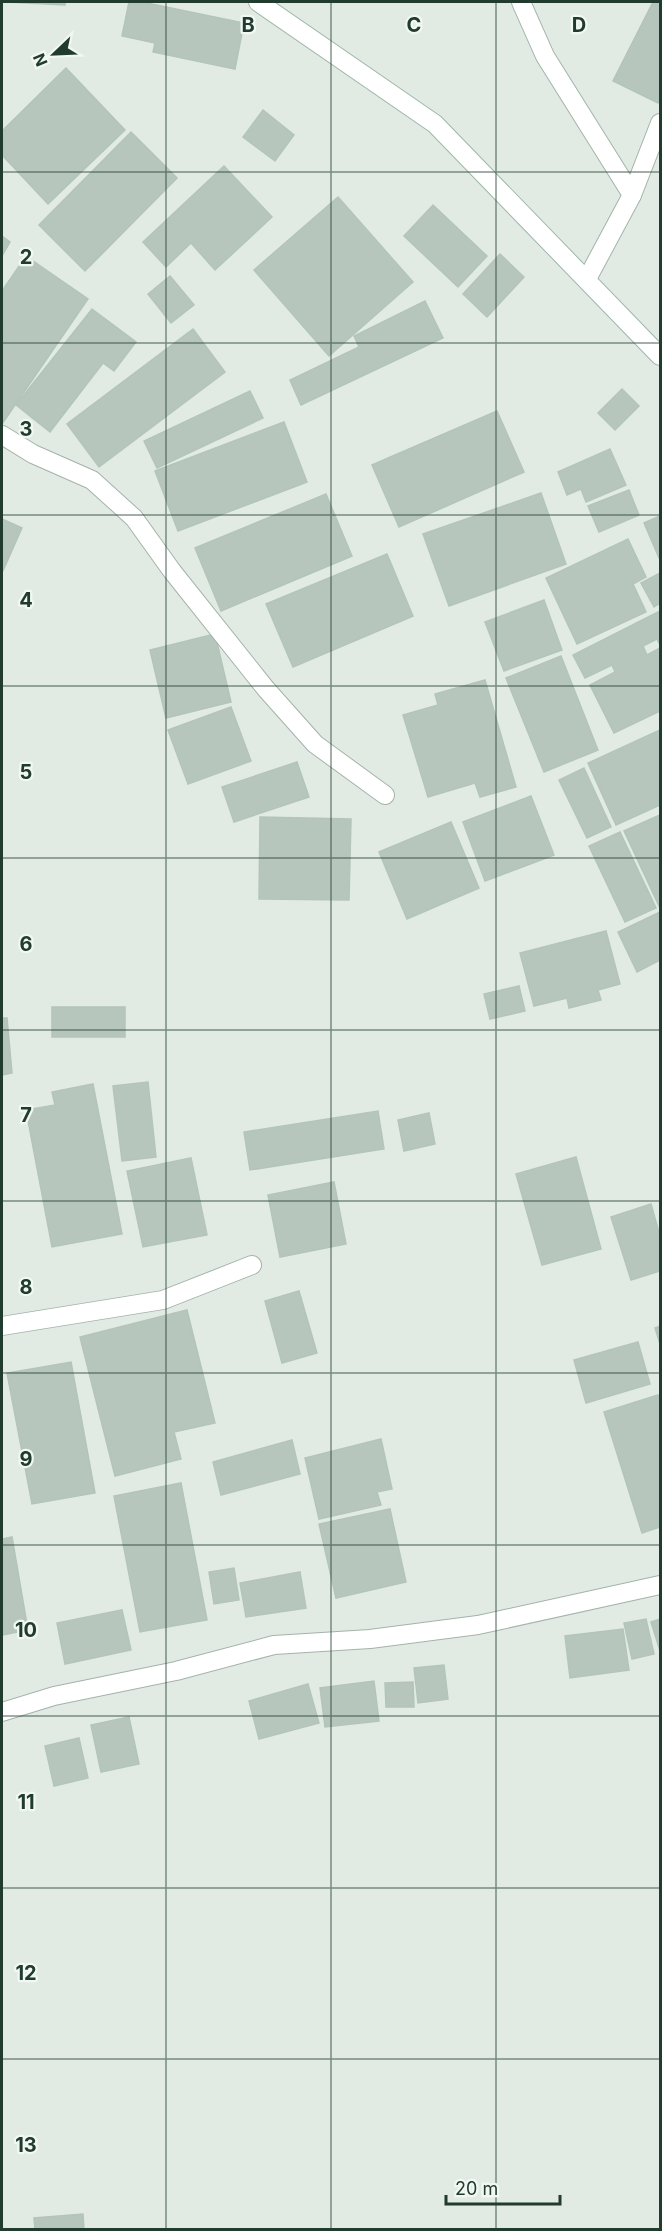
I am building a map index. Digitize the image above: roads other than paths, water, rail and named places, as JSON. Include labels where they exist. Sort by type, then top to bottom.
[{"type":"street","points":[[258,2],[435,124],[660,356]]},
{"type":"street","points":[[521,2],[545,56],[632,195]]},
{"type":"street","points":[[587,279],[632,195],[660,123]]},
{"type":"street","points":[[2,435],[33,454],[92,480],[134,518],[179,580],[266,689],[315,744],[385,795]]},
{"type":"street","points":[[2,1326],[8,1323],[163,1300],[252,1265]]},
{"type":"street","points":[[2,1712],[54,1696],[176,1671],[274,1645],[370,1639],[478,1625],[660,1585]]}]
